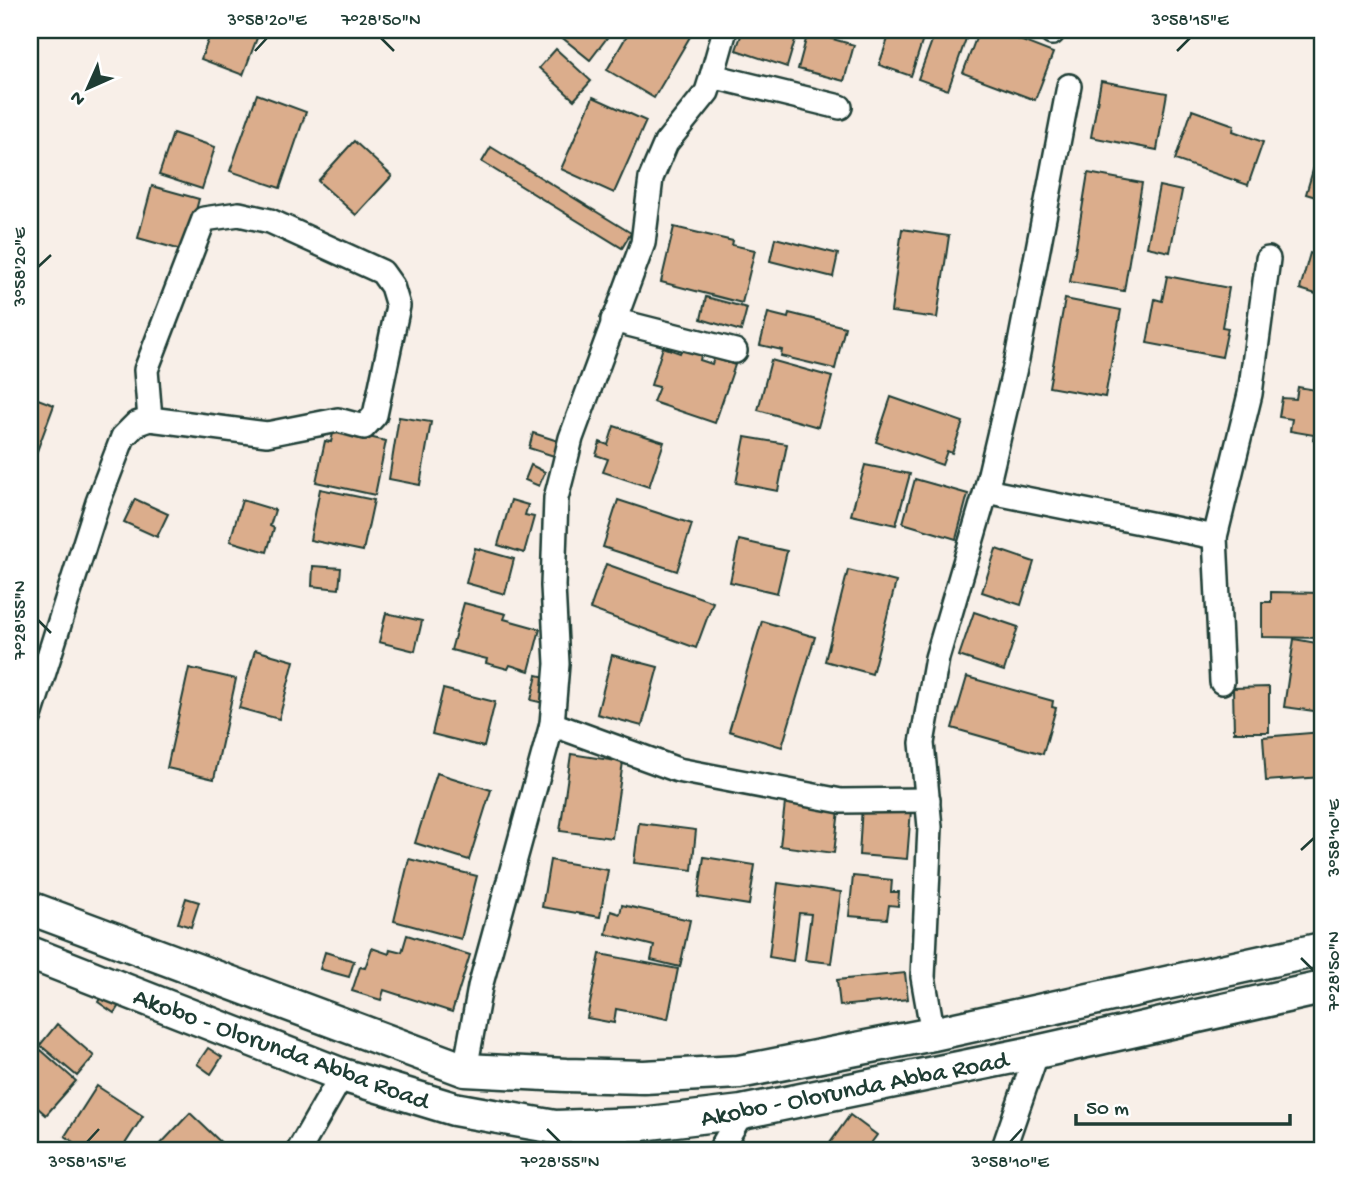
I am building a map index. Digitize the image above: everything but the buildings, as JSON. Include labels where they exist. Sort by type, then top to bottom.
[{"type":"main road","name":"Akobo - Olorunda Abba Road","points":[[30,908],[465,1070],[644,1077],[739,1072],[933,1034],[1322,949]]},
{"type":"main road","name":"Akobo - Olorunda Abba Road","points":[[30,953],[342,1075],[454,1110],[555,1127],[641,1124],[742,1112],[1037,1052],[1322,988]]},
{"type":"street","points":[[465,1070],[480,987],[552,724],[557,664],[553,586],[556,498],[571,438],[643,243],[651,178],[666,143],[707,92],[725,30]]},
{"type":"street","points":[[712,76],[840,107]]},
{"type":"street","points":[[933,1034],[923,977],[930,827],[922,743],[937,658],[986,491],[1026,318],[1069,86]]},
{"type":"street","points":[[30,716],[98,502],[123,437],[136,424],[150,419],[267,434],[338,421],[363,427],[374,415],[398,306],[392,286],[382,272],[270,221],[239,214],[204,219],[146,370],[150,419]]},
{"type":"street","points":[[1222,682],[1215,537],[1250,394],[1268,259]]},
{"type":"street","points":[[613,320],[735,351]]},
{"type":"street","points":[[986,491],[1215,537]]},
{"type":"street","points":[[552,724],[678,770],[841,801],[928,800]]},
{"type":"street","points":[[1003,1150],[1037,1052]]},
{"type":"street","points":[[299,1150],[342,1075]]},
{"type":"street","points":[[720,1150],[742,1112]]}]
